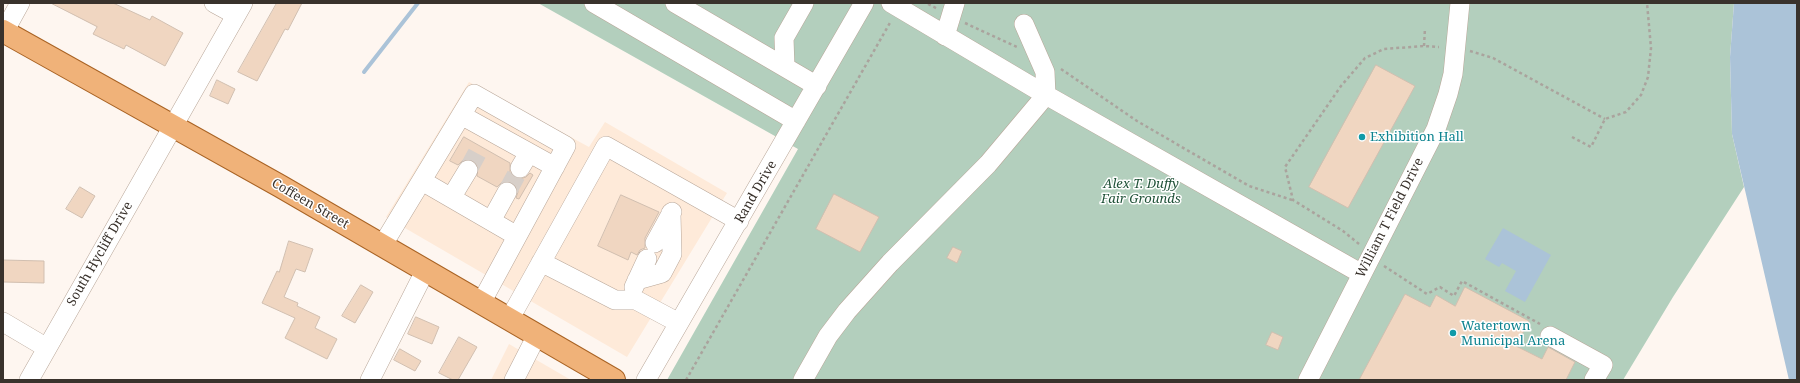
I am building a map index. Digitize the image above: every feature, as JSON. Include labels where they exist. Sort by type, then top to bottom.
[{"type":"main road","name":"Coffeen Street","points":[[3,31],[382,246],[614,380]]},
{"type":"street","points":[[3,31],[20,3]]},
{"type":"street","points":[[214,3],[240,9]]},
{"type":"street","points":[[594,3],[796,121]]},
{"type":"street","points":[[675,3],[817,86]]},
{"type":"street","points":[[785,67],[784,38],[804,3]]},
{"type":"street","name":"Rand Drive","points":[[646,380],[864,3]]},
{"type":"street","name":"William T Field Drive","points":[[1308,380],[1436,129],[1453,74],[1460,3]]},
{"type":"street","points":[[895,5],[1046,95],[1362,274]]},
{"type":"street","name":"South Hycliff Drive","points":[[29,380],[240,9]]},
{"type":"street","points":[[945,36],[953,10]]},
{"type":"street","points":[[803,380],[828,336],[847,311],[890,263],[988,164],[1046,95],[1044,72],[1024,24]]},
{"type":"street","points":[[382,246],[474,94],[566,146],[481,303]]},
{"type":"street","points":[[461,116],[485,139],[524,160],[555,167]]},
{"type":"street","points":[[509,320],[606,146],[739,220]]},
{"type":"street","points":[[452,198],[468,170]]},
{"type":"street","points":[[422,181],[516,236]]},
{"type":"street","points":[[655,243],[684,189]]},
{"type":"street","points":[[490,221],[507,192]]},
{"type":"street","points":[[637,280],[662,273],[672,254],[671,213]]},
{"type":"street","points":[[628,299],[647,259]]},
{"type":"street","points":[[541,262],[616,300],[636,300],[679,323]]},
{"type":"street","points":[[370,380],[425,271]]},
{"type":"street","points":[[3,322],[47,348]]},
{"type":"street","points":[[514,380],[537,336]]},
{"type":"street","points":[[1550,336],[1603,365],[1594,380]]},
{"type":"path","points":[[925,3],[953,10],[1071,74],[1137,121],[1249,186],[1293,200]]},
{"type":"path","points":[[1572,137],[1591,147],[1605,119],[1626,112],[1641,95],[1648,77],[1651,48],[1648,3]]},
{"type":"path","points":[[686,380],[895,5]]},
{"type":"path","points":[[1424,46],[1425,28]]},
{"type":"shaded area","points":[[469,82],[589,147],[605,122],[727,193],[627,357],[386,217]]},
{"type":"shaded area","points":[[509,344],[571,380],[491,380]]},
{"type":"green space","name":"Alex T. Duffy Fair Grounds","points":[[538,3],[1734,3],[1730,57],[1732,134],[1744,187],[1673,297],[1623,380],[667,380],[798,149]]},
{"type":"water","points":[[1734,3],[1797,3],[1797,380],[1789,380],[1732,134],[1730,57]]},
{"type":"water","points":[[1503,228],[1551,255],[1525,302],[1505,291],[1516,271],[1502,263],[1499,267],[1485,259]]},
{"type":"building","points":[[51,3],[113,3],[150,20],[152,16],[183,33],[165,66],[126,45],[124,49],[93,34],[97,27]]},
{"type":"building","points":[[277,3],[302,3],[288,30],[285,29],[257,81],[238,72]]},
{"type":"building","name":"Exhibition Hall","points":[[1376,65],[1415,86],[1348,208],[1309,187]]},
{"type":"building","points":[[217,80],[235,89],[228,104],[210,96]]},
{"type":"building","points":[[464,137],[510,163],[510,173],[515,178],[520,179],[526,177],[530,173],[533,175],[519,199],[516,198],[518,192],[517,187],[513,183],[506,181],[497,187],[477,176],[478,165],[473,160],[463,160],[458,165],[450,161]]},
{"type":"building","points":[[80,187],[95,196],[82,218],[66,209]]},
{"type":"building","points":[[834,194],[879,217],[860,252],[816,229]]},
{"type":"building","points":[[621,195],[659,212],[645,238],[645,248],[640,250],[637,255],[631,252],[628,260],[598,246]]},
{"type":"building","points":[[289,241],[313,249],[305,272],[296,269],[284,297],[298,303],[297,306],[320,317],[315,328],[337,339],[327,359],[285,338],[295,318],[262,303],[277,271],[279,272]]},
{"type":"building","points":[[953,247],[962,251],[957,263],[947,258]]},
{"type":"building","points":[[3,260],[44,261],[44,283],[3,282]]},
{"type":"building","points":[[361,285],[373,292],[355,323],[342,316]]},
{"type":"building","name":"Watertown Municipal Arena","points":[[1465,287],[1529,321],[1516,346],[1542,359],[1548,347],[1575,362],[1566,380],[1359,380],[1405,294],[1430,307],[1436,295],[1455,306]]},
{"type":"building","points":[[416,317],[439,327],[432,344],[408,334]]},
{"type":"building","points":[[1272,332],[1283,337],[1278,350],[1266,345]]},
{"type":"building","points":[[459,337],[477,347],[458,380],[453,380],[439,373]]},
{"type":"building","points":[[400,349],[421,361],[415,371],[394,360]]},
{"type":"waterway","points":[[364,72],[418,3]]},
{"type":"tunnel","points":[[468,170],[481,146]]},
{"type":"tunnel","points":[[507,192],[520,168]]},
{"type":"place","name":"Exhibition Hall","points":[[1362,137]]},
{"type":"place","name":"Watertown Municipal Arena","points":[[1453,333]]}]
